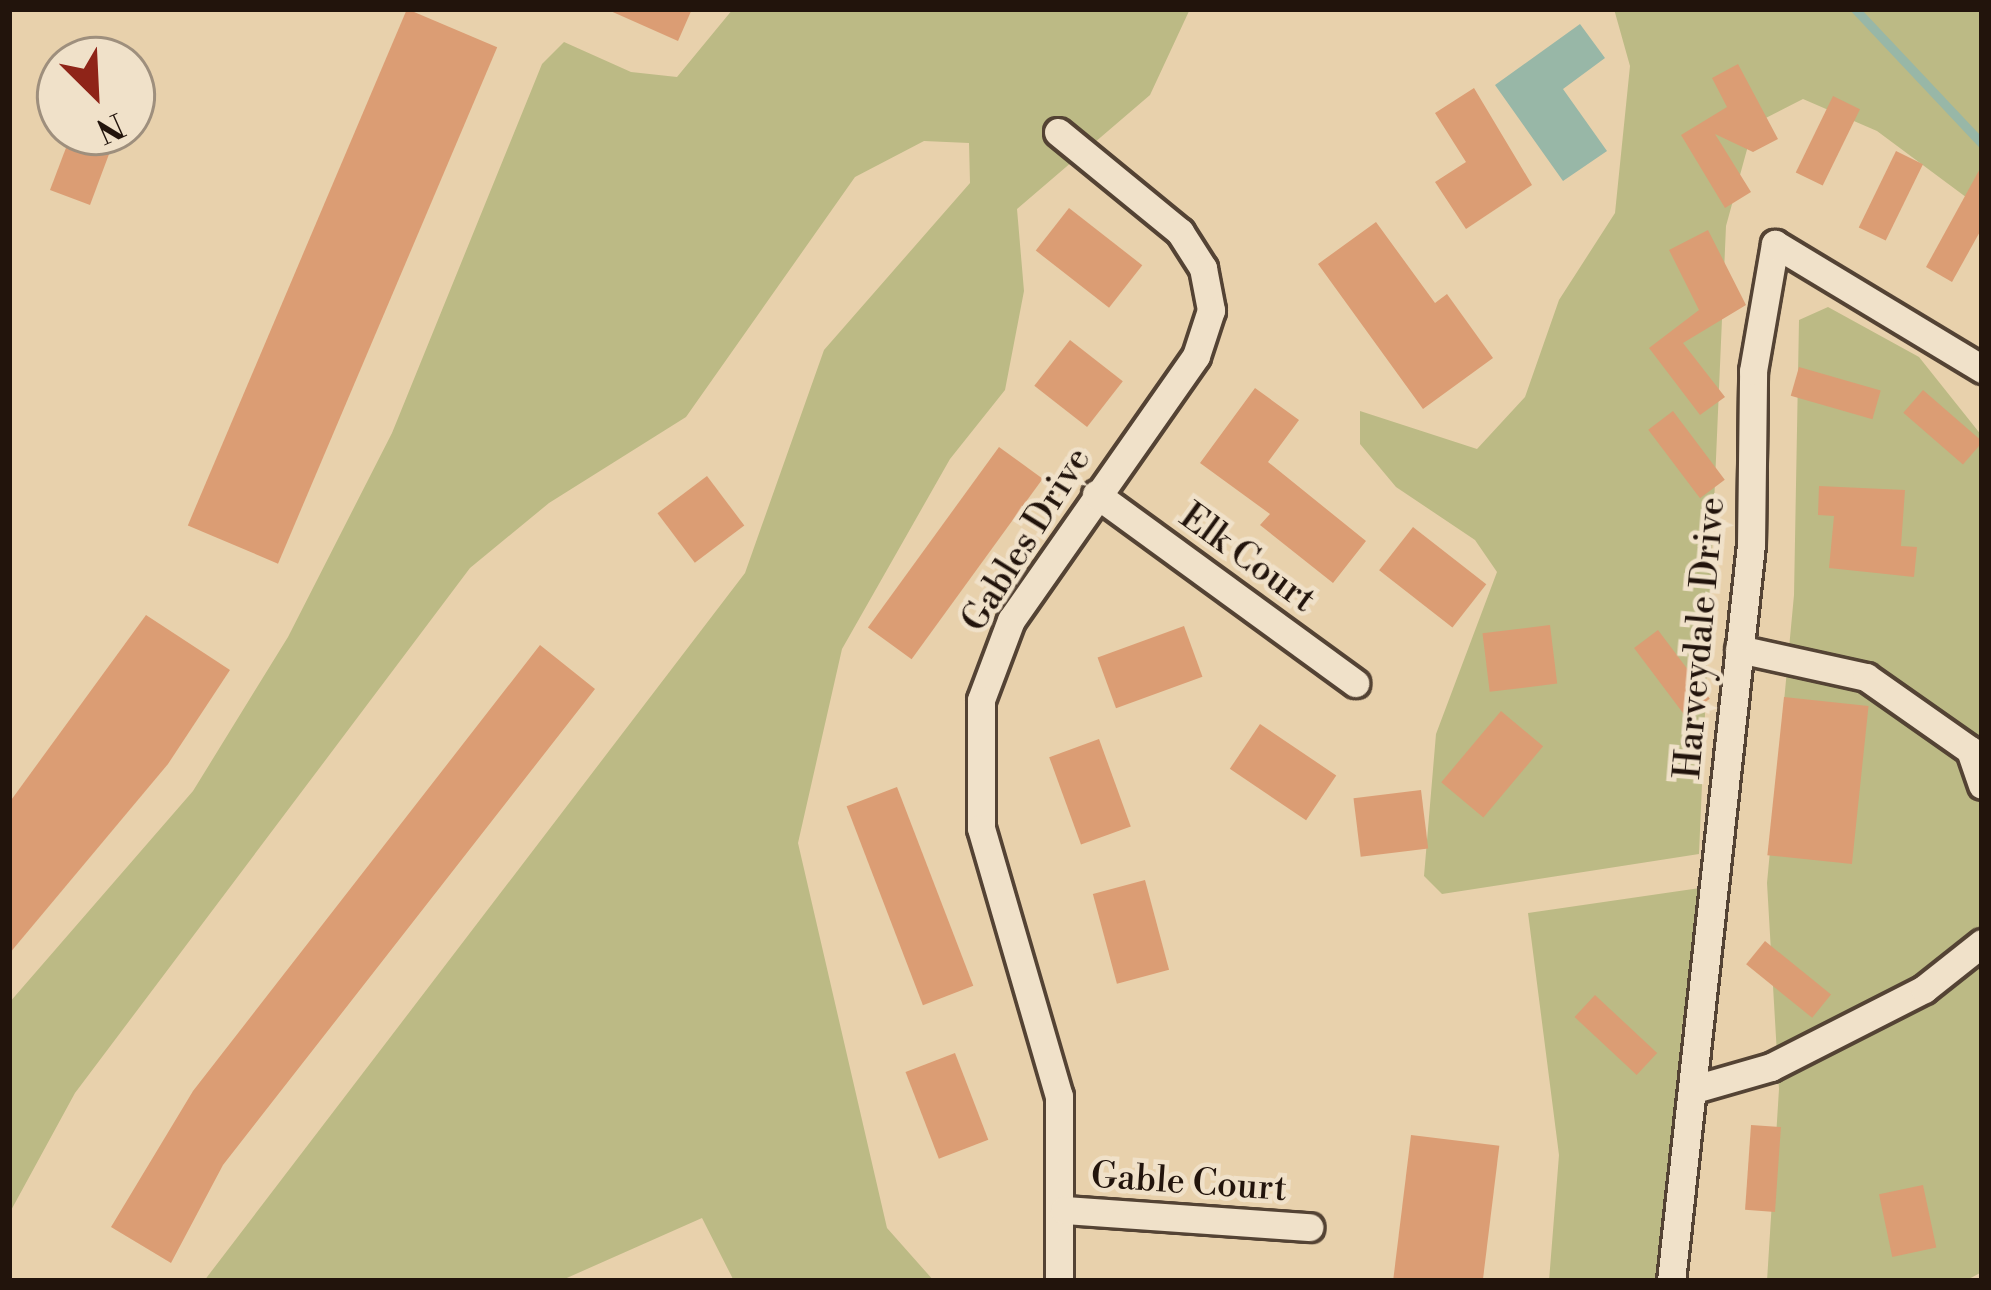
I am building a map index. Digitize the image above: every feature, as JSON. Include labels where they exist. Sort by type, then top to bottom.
[{"type":"street","name":"Gables Drive","points":[[1058,132],[1180,232],[1209,288],[1196,356],[1011,620],[975,742],[981,828],[1059,1096],[1064,1210],[1059,1281]]},
{"type":"street","name":"Harveydale Drive","points":[[1671,1281],[1698,1088],[1739,649],[1753,371],[1775,244],[1982,369]]},
{"type":"street","name":"Elk Court","points":[[1096,494],[1355,683]]},
{"type":"street","points":[[1739,649],[1866,676],[1970,750],[1982,785]]},
{"type":"street","points":[[1698,1088],[1771,1067],[1924,989],[1982,943]]},
{"type":"street","name":"Gable Court","points":[[1064,1210],[1309,1228]]},
{"type":"shaded area","points":[[733,9],[1190,9],[1150,95],[1017,209],[1024,291],[1005,390],[950,459],[842,649],[798,843],[887,1228],[934,1281],[734,1281],[702,1218],[560,1281],[204,1281],[745,573],[824,350],[970,183],[969,143],[924,141],[855,177],[686,417],[549,503],[470,568],[75,1093],[9,1214],[9,1003],[193,791],[288,637],[392,433],[542,64],[564,42],[631,72],[677,77]]},
{"type":"shaded area","points":[[1614,9],[1982,9],[1982,209],[1877,131],[1803,99],[1754,124],[1726,226],[1699,854],[1442,894],[1424,876],[1436,734],[1497,572],[1475,540],[1396,487],[1360,444],[1360,411],[1477,449],[1525,397],[1559,300],[1615,213],[1630,66]]},
{"type":"shaded area","points":[[1580,24],[1605,58],[1563,89],[1607,151],[1563,181],[1495,85]]},
{"type":"shaded area","points":[[1828,307],[1919,357],[1982,436],[1982,1272],[1965,1281],[1767,1281],[1779,1089],[1767,883],[1794,595],[1799,320]]},
{"type":"shaded area","points":[[1700,888],[1681,1036],[1687,1095],[1656,1281],[1549,1281],[1559,1155],[1528,913]]},
{"type":"building","points":[[407,9],[497,47],[278,564],[188,525]]},
{"type":"building","points":[[606,9],[692,9],[678,41]]},
{"type":"building","points":[[1738,64],[1778,139],[1753,152],[1715,134],[1751,192],[1725,208],[1681,135],[1727,107],[1712,78]]},
{"type":"building","points":[[1474,88],[1532,185],[1466,229],[1435,182],[1466,162],[1435,113]]},
{"type":"building","points":[[1833,96],[1860,109],[1823,186],[1796,172]]},
{"type":"building","points":[[1896,151],[1923,164],[1886,241],[1859,227]]},
{"type":"building","points":[[63,156],[108,156],[90,205],[50,190]]},
{"type":"building","points":[[1982,165],[1982,228],[1952,282],[1926,267]]},
{"type":"building","points":[[1069,208],[1142,265],[1109,308],[1036,251]]},
{"type":"building","points":[[1376,222],[1435,303],[1447,294],[1493,358],[1423,409],[1318,264]]},
{"type":"building","points":[[1708,230],[1746,305],[1683,343],[1725,397],[1700,415],[1649,348],[1699,310],[1669,250]]},
{"type":"building","points":[[1070,340],[1123,381],[1087,427],[1034,386]]},
{"type":"building","points":[[1799,367],[1881,390],[1872,419],[1791,396]]},
{"type":"building","points":[[1255,388],[1299,420],[1268,462],[1366,541],[1333,583],[1260,525],[1270,514],[1200,463]]},
{"type":"building","points":[[1923,390],[1982,441],[1963,464],[1903,413]]},
{"type":"building","points":[[1673,411],[1725,480],[1700,498],[1648,430]]},
{"type":"building","points":[[999,447],[1043,479],[912,659],[868,627]]},
{"type":"building","points":[[707,476],[744,526],[695,563],[657,513]]},
{"type":"building","points":[[1819,486],[1905,490],[1901,546],[1917,547],[1914,577],[1829,568],[1834,516],[1818,515]]},
{"type":"building","points":[[1413,527],[1486,584],[1452,628],[1379,570]]},
{"type":"building","points":[[146,615],[230,670],[168,764],[9,954],[9,803]]},
{"type":"building","points":[[1550,625],[1557,684],[1490,692],[1483,633]]},
{"type":"building","points":[[1184,626],[1202,677],[1116,708],[1098,657]]},
{"type":"building","points":[[1658,630],[1710,699],[1686,717],[1634,648]]},
{"type":"building","points":[[540,645],[595,689],[223,1165],[171,1263],[111,1227],[193,1091]]},
{"type":"building","points":[[1784,697],[1869,706],[1852,864],[1767,855]]},
{"type":"building","points":[[1501,711],[1543,746],[1483,818],[1441,782]]},
{"type":"building","points":[[1260,724],[1336,775],[1306,820],[1230,769]]},
{"type":"building","points":[[1099,739],[1131,826],[1081,845],[1049,757]]},
{"type":"building","points":[[897,787],[973,986],[923,1005],[847,806]]},
{"type":"building","points":[[1421,790],[1428,849],[1361,857],[1354,798]]},
{"type":"building","points":[[1145,880],[1169,970],[1117,984],[1093,894]]},
{"type":"building","points":[[1765,941],[1831,994],[1812,1018],[1746,964]]},
{"type":"building","points":[[1595,995],[1657,1053],[1637,1075],[1575,1017]]},
{"type":"building","points":[[955,1053],[988,1140],[939,1159],[906,1072]]},
{"type":"building","points":[[1751,1125],[1781,1127],[1775,1212],[1745,1210]]},
{"type":"building","points":[[1411,1135],[1499,1146],[1483,1281],[1393,1281]]},
{"type":"building","points":[[1923,1185],[1936,1248],[1892,1257],[1879,1194]]},
{"type":"waterway","points":[[1855,9],[1982,144]]}]
